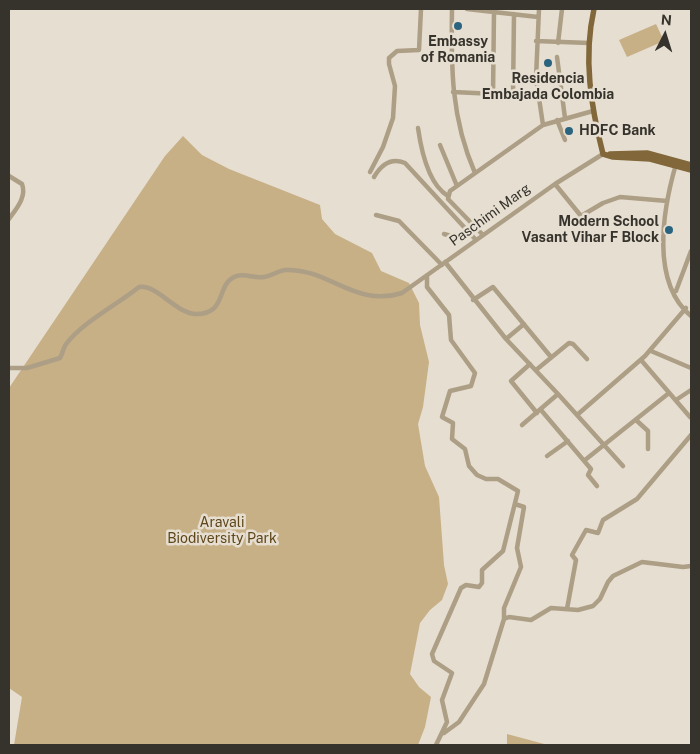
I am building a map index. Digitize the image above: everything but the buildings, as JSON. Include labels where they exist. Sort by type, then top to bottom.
[{"type":"main road","points":[[594,9],[589,43],[593,111],[603,153],[640,153],[691,165]]},
{"type":"main road","points":[[677,163],[691,170]]},
{"type":"street","points":[[370,172],[383,147],[393,118],[395,86],[389,58],[397,51],[420,50],[421,9]]},
{"type":"street","points":[[452,9],[453,92],[460,136],[475,174]]},
{"type":"street","points":[[467,9],[538,17]]},
{"type":"street","points":[[539,9],[536,41],[536,78],[544,125]]},
{"type":"street","points":[[558,43],[562,9]]},
{"type":"street","points":[[493,94],[496,11]]},
{"type":"street","points":[[513,96],[514,14]]},
{"type":"street","points":[[536,41],[589,43]]},
{"type":"street","points":[[557,57],[565,118]]},
{"type":"street","points":[[453,92],[538,96]]},
{"type":"street","points":[[448,196],[457,186],[544,125],[593,111]]},
{"type":"street","points":[[557,120],[565,140]]},
{"type":"street","points":[[418,128],[430,172],[442,192],[448,196],[482,235]]},
{"type":"street","points":[[440,146],[457,186]]},
{"type":"street","name":"Paschimi Marg","points":[[603,153],[555,184],[444,263],[506,339],[623,466]]},
{"type":"street","points":[[374,177],[380,168],[389,162],[405,163],[476,240]]},
{"type":"street","points":[[677,163],[667,201],[664,263],[669,282],[691,315]]},
{"type":"street","points":[[677,163],[669,199],[666,258],[668,273],[686,309]]},
{"type":"street","points":[[9,176],[22,184],[24,191],[21,200],[9,219]]},
{"type":"street","points":[[555,184],[581,216],[620,197],[667,201]]},
{"type":"street","points":[[9,368],[27,368],[60,358],[66,343],[87,324],[139,287],[149,288],[183,310],[198,314],[216,306],[227,283],[238,275],[264,277],[284,270],[306,273],[376,298],[402,293],[444,263],[399,221],[376,214]]},
{"type":"street","points":[[444,234],[461,239],[466,230]]},
{"type":"street","points":[[676,292],[691,251]]},
{"type":"street","points":[[427,276],[427,288],[449,314],[451,340],[475,373],[471,386],[450,391],[442,418],[453,423],[452,439],[465,449],[471,470],[482,478],[498,479],[517,490],[503,551],[483,569],[479,588],[466,585],[461,588],[432,654],[434,661],[452,673],[442,700],[448,720],[444,733],[436,745]]},
{"type":"street","points":[[473,300],[492,286],[551,357]]},
{"type":"street","points":[[577,415],[651,351],[686,309]]},
{"type":"street","points":[[506,339],[524,324]]},
{"type":"street","points":[[536,370],[571,343],[586,359]]},
{"type":"street","points":[[651,351],[691,368]]},
{"type":"street","points":[[641,360],[690,417]]},
{"type":"street","points":[[530,364],[511,382],[584,460],[591,469],[588,475],[597,486]]},
{"type":"street","points":[[676,400],[691,390]]},
{"type":"street","points":[[584,460],[669,393]]},
{"type":"street","points":[[522,425],[558,394]]},
{"type":"street","points":[[636,420],[648,431],[648,450]]},
{"type":"street","points":[[567,608],[576,560],[572,555],[586,530],[598,533],[603,520],[637,499],[691,435]]},
{"type":"street","points":[[547,456],[568,441]]},
{"type":"street","points":[[444,733],[459,722],[484,684],[504,619],[503,611],[521,567],[517,548],[524,508],[514,504]]},
{"type":"street","points":[[504,619],[509,617],[532,620],[551,608],[580,610],[593,606],[600,599],[610,579],[639,563],[648,562],[691,566]]},
{"type":"green space","points":[[656,24],[664,41],[627,57],[619,40]]},
{"type":"green space","name":"Aravali Biodiversity Park","points":[[183,136],[202,155],[229,169],[320,205],[322,219],[335,234],[372,253],[381,271],[409,283],[419,303],[420,325],[429,362],[423,407],[418,424],[425,466],[439,497],[444,565],[448,584],[442,600],[430,610],[420,623],[410,674],[419,687],[431,697],[425,727],[418,745],[14,745],[22,697],[9,688],[9,388],[165,156]]},
{"type":"green space","points":[[507,734],[548,745],[507,745]]},
{"type":"place","name":"Embassy of Romania","points":[[458,26]]},
{"type":"place","name":"Residencia Embajada Colombia","points":[[548,63]]},
{"type":"place","name":"HDFC Bank","points":[[569,131]]},
{"type":"place","name":"Modern School Vasant Vihar F Block","points":[[669,230]]}]
